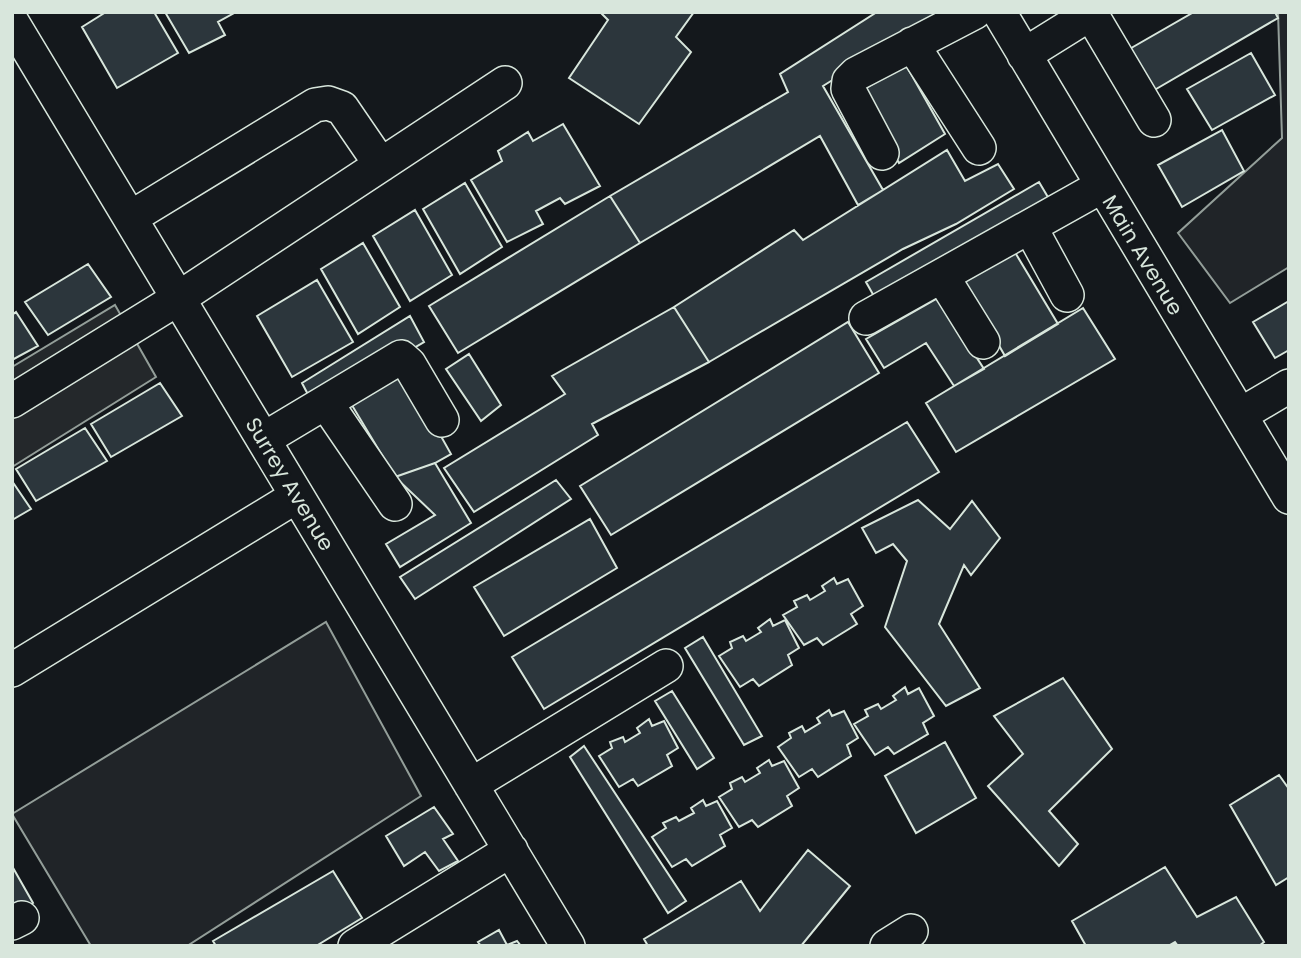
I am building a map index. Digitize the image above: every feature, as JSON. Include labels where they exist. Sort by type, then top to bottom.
[{"type":"street","points":[[882,153],[848,89],[849,81],[856,74],[975,12]]},
{"type":"street","name":"Main Avenue","points":[[999,12],[1289,497]]},
{"type":"street","points":[[1024,55],[1091,13],[1154,120]]},
{"type":"street","name":"Surrey Avenue","points":[[12,22],[568,946]]},
{"type":"street","points":[[912,44],[979,148]]},
{"type":"street","points":[[12,401],[178,298],[505,83]]},
{"type":"street","points":[[131,218],[315,106],[328,103],[342,108],[381,165]]},
{"type":"street","points":[[866,318],[1102,186]]},
{"type":"street","points":[[1030,226],[1068,295]]},
{"type":"street","points":[[942,276],[983,342]]},
{"type":"street","points":[[264,439],[401,357],[409,364],[443,420]]},
{"type":"street","points":[[1240,415],[1289,386]]},
{"type":"street","points":[[326,403],[395,504]]},
{"type":"street","points":[[12,670],[298,496]]},
{"type":"street","points":[[471,785],[666,666]]},
{"type":"street","points":[[355,946],[511,850]]},
{"type":"shaded area","points":[[1278,12],[1289,12],[1289,267],[1230,303],[1178,233],[1282,138]]},
{"type":"shaded area","points":[[115,305],[156,377],[12,467],[12,367]]},
{"type":"shaded area","points":[[326,622],[421,796],[187,946],[91,946],[12,814]]},
{"type":"building","points":[[106,12],[154,12],[178,53],[117,88],[82,27]]},
{"type":"building","points":[[165,12],[236,12],[218,22],[225,35],[189,53]]},
{"type":"building","points":[[600,12],[694,12],[676,37],[691,52],[639,124],[569,78],[608,20]]},
{"type":"building","points":[[877,12],[941,12],[823,86],[883,190],[858,205],[820,136],[640,243],[610,196],[788,92],[780,74]]},
{"type":"building","points":[[1194,12],[1275,12],[1278,18],[1151,92],[1126,51]]},
{"type":"building","points":[[1251,53],[1275,95],[1212,130],[1187,89]]},
{"type":"building","points":[[906,65],[945,134],[899,163],[859,92]]},
{"type":"building","points":[[563,124],[600,186],[565,204],[560,198],[536,211],[543,224],[507,242],[471,180],[502,161],[498,151],[528,132],[533,141]]},
{"type":"building","points":[[1222,130],[1244,171],[1182,207],[1158,165]]},
{"type":"building","points":[[947,150],[965,181],[998,164],[1014,189],[956,224],[903,249],[709,362],[674,307],[794,230],[803,240]]},
{"type":"building","points":[[1039,182],[1052,204],[879,305],[866,282]]},
{"type":"building","points":[[465,183],[502,247],[460,274],[423,209]]},
{"type":"building","points":[[610,196],[640,243],[458,353],[429,306]]},
{"type":"building","points":[[415,210],[452,275],[410,301],[373,236]]},
{"type":"building","points":[[363,243],[400,307],[358,334],[321,269]]},
{"type":"building","points":[[1013,249],[1058,324],[1005,356],[962,281]]},
{"type":"building","points":[[88,264],[111,297],[48,335],[25,302]]},
{"type":"building","points":[[317,280],[353,342],[292,377],[257,316]]},
{"type":"building","points":[[938,298],[984,369],[954,386],[926,343],[884,368],[866,339]]},
{"type":"building","points":[[1289,301],[1289,350],[1275,358],[1253,322]]},
{"type":"building","points":[[674,307],[709,362],[592,424],[598,435],[474,512],[444,468],[565,394],[552,376]]},
{"type":"building","points":[[1083,308],[1115,359],[956,452],[926,403]]},
{"type":"building","points":[[16,312],[38,346],[12,360],[12,315]]},
{"type":"building","points":[[410,316],[424,342],[314,406],[302,383]]},
{"type":"building","points":[[848,322],[879,373],[611,535],[580,486]]},
{"type":"building","points":[[469,354],[501,405],[481,421],[446,369]]},
{"type":"building","points":[[405,372],[451,454],[435,463],[395,477],[350,402]]},
{"type":"building","points":[[160,383],[182,416],[111,457],[91,424]]},
{"type":"building","points":[[907,422],[939,472],[544,709],[512,657]]},
{"type":"building","points":[[85,428],[107,461],[36,501],[16,469]]},
{"type":"building","points":[[435,463],[471,523],[400,567],[386,544],[435,515],[395,477]]},
{"type":"building","points":[[556,480],[571,499],[415,599],[400,577]]},
{"type":"building","points":[[12,481],[31,509],[12,520]]},
{"type":"building","points":[[918,500],[950,529],[972,501],[1000,538],[971,575],[964,565],[939,624],[980,688],[946,706],[885,627],[907,561],[893,544],[876,553],[862,528]]},
{"type":"building","points":[[590,519],[617,568],[504,636],[474,587]]},
{"type":"building","points":[[834,578],[837,584],[848,579],[863,606],[851,614],[857,624],[823,645],[817,638],[804,645],[783,615],[797,607],[794,601],[807,595],[810,600],[825,591],[822,586]]},
{"type":"building","points":[[770,619],[773,626],[785,620],[799,648],[788,655],[792,665],[759,686],[753,679],[740,687],[719,656],[732,648],[730,642],[743,636],[746,641],[761,632],[758,628]]},
{"type":"building","points":[[703,637],[762,736],[744,745],[685,648]]},
{"type":"building","points":[[1063,678],[1112,749],[1049,811],[1078,844],[1059,866],[988,786],[1023,754],[994,716]]},
{"type":"building","points":[[905,687],[908,694],[919,688],[934,716],[923,723],[928,734],[894,754],[888,747],[875,755],[854,724],[868,716],[865,710],[878,704],[881,709],[896,700],[893,696]]},
{"type":"building","points":[[672,691],[714,758],[697,769],[655,701]]},
{"type":"building","points":[[829,710],[832,716],[844,711],[858,738],[847,745],[851,756],[818,777],[812,769],[799,777],[778,747],[791,738],[789,733],[802,726],[805,732],[820,723],[817,718]]},
{"type":"building","points":[[649,719],[652,726],[664,721],[678,748],[667,755],[672,766],[638,786],[633,779],[619,787],[599,756],[612,748],[610,742],[623,737],[625,742],[640,733],[637,728]]},
{"type":"building","points":[[945,742],[976,798],[916,833],[885,776]]},
{"type":"building","points":[[584,746],[686,901],[668,913],[570,757]]},
{"type":"building","points":[[769,760],[772,766],[784,761],[799,788],[787,796],[792,806],[758,827],[752,820],[739,827],[719,797],[732,789],[730,783],[742,777],[745,782],[760,773],[757,768]]},
{"type":"building","points":[[1279,775],[1289,789],[1289,877],[1276,885],[1230,805]]},
{"type":"building","points":[[703,800],[706,806],[717,801],[732,828],[720,835],[725,846],[692,866],[686,859],[672,867],[652,837],[666,828],[663,823],[676,817],[679,821],[694,813],[691,808]]},
{"type":"building","points":[[434,807],[453,834],[443,839],[458,861],[439,871],[425,852],[404,866],[386,836]]},
{"type":"building","points":[[808,850],[850,886],[801,946],[648,946],[644,939],[741,881],[760,911]]},
{"type":"building","points":[[12,866],[33,903],[12,915]]},
{"type":"building","points":[[1165,867],[1197,917],[1236,897],[1264,942],[1259,946],[1178,946],[1175,942],[1168,946],[1086,946],[1072,921]]},
{"type":"building","points":[[333,871],[362,918],[316,946],[216,946],[213,941]]},
{"type":"building","points":[[499,930],[507,945],[517,941],[521,946],[481,946],[478,942]]}]
